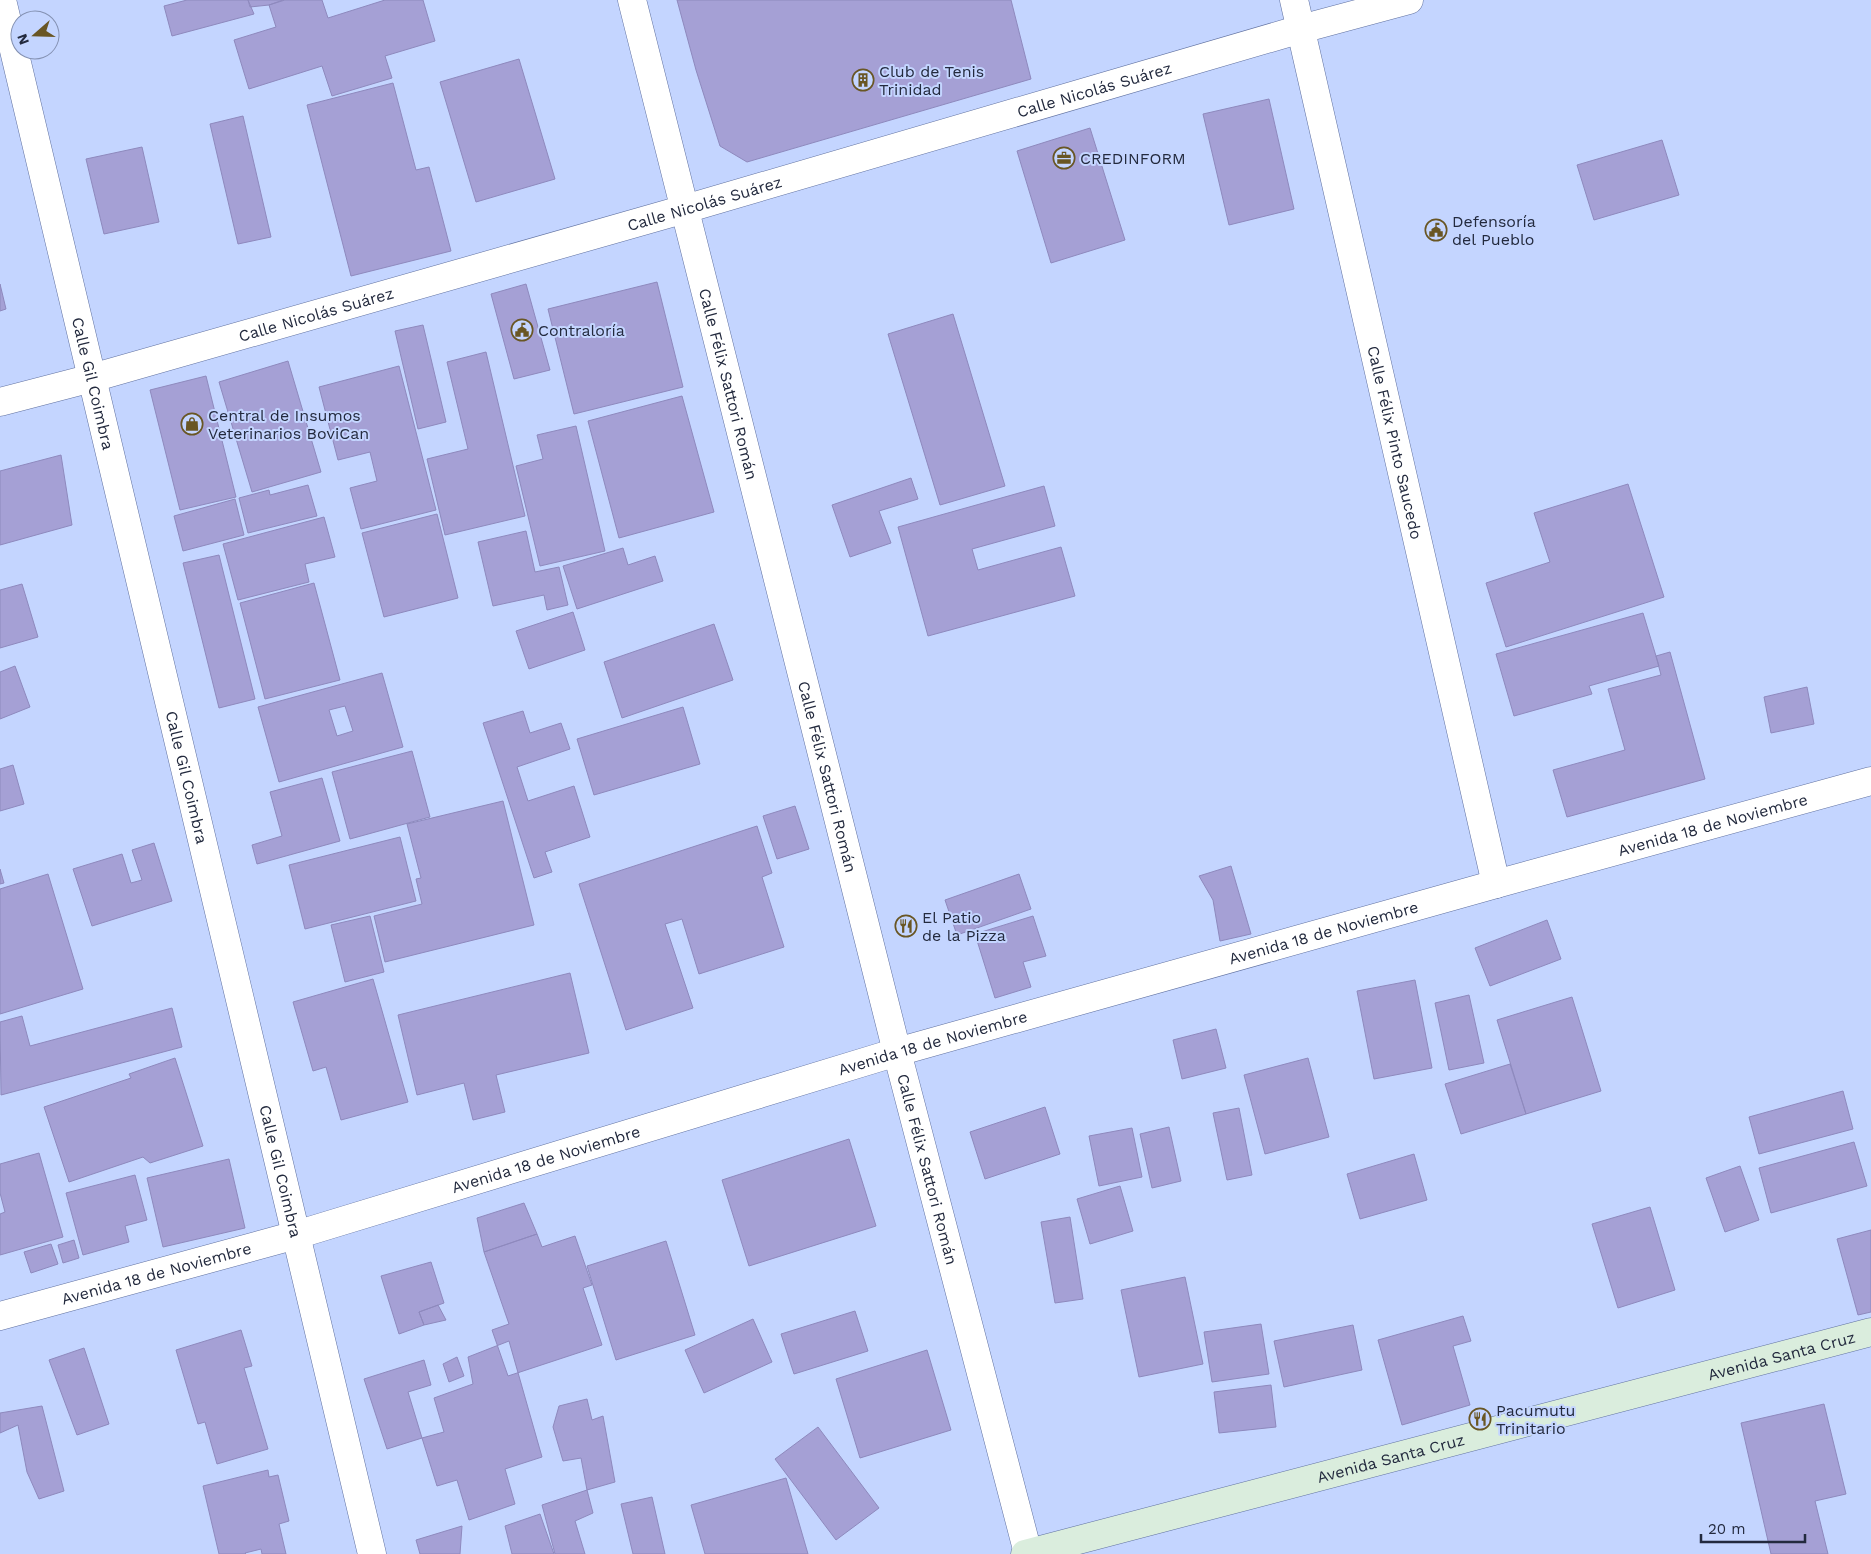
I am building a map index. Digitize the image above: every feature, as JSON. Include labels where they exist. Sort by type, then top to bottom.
[{"type":"main road","name":"Avenida Santa Cruz","points":[[1027,1554],[1871,1332]]},
{"type":"street","name":"Calle Gil Coimbra","points":[[2,0],[372,1554]]},
{"type":"street","name":"Calle Félix Sattori Román","points":[[632,0],[897,1052],[1027,1554]]},
{"type":"street","name":"Calle Félix Pinto Saucedo","points":[[1294,0],[1496,884]]},
{"type":"street","name":"Calle Nicolás Suárez","points":[[0,402],[92,378],[685,209],[1409,0]]},
{"type":"street","name":"Avenida 18 de Noviembre","points":[[0,1316],[296,1235],[897,1052],[1496,884],[1871,782]]},
{"type":"building","points":[[187,0],[248,0],[254,14],[172,36],[164,6]]},
{"type":"building","points":[[248,0],[283,0],[269,5],[250,7]]},
{"type":"building","points":[[285,0],[322,0],[328,18],[385,0],[423,0],[435,41],[385,56],[392,78],[332,96],[322,66],[249,89],[234,40],[276,27],[269,5]]},
{"type":"building","name":"Club de Tenis Trinidad","points":[[677,0],[1011,0],[1031,79],[747,162],[720,146],[696,70]]},
{"type":"building","points":[[519,59],[555,179],[476,202],[440,82]]},
{"type":"building","points":[[393,83],[416,170],[429,167],[451,251],[351,276],[307,105]]},
{"type":"building","points":[[1269,99],[1294,209],[1229,225],[1203,114]]},
{"type":"building","points":[[243,116],[271,237],[238,244],[210,124]]},
{"type":"building","points":[[1090,128],[1125,240],[1051,263],[1017,151]]},
{"type":"building","points":[[1662,140],[1679,195],[1594,220],[1577,165]]},
{"type":"building","points":[[142,147],[159,222],[104,234],[86,159]]},
{"type":"building","points":[[657,282],[683,387],[574,414],[548,309]]},
{"type":"building","points":[[0,284],[6,309],[0,311]]},
{"type":"building","points":[[526,284],[550,370],[514,379],[491,294]]},
{"type":"building","points":[[953,314],[1005,486],[940,505],[888,334]]},
{"type":"building","points":[[423,325],[446,422],[418,429],[395,331]]},
{"type":"building","points":[[486,352],[525,516],[445,535],[427,459],[468,449],[447,362]]},
{"type":"building","points":[[288,361],[321,472],[252,492],[219,382]]},
{"type":"building","points":[[399,366],[436,510],[361,529],[350,488],[377,481],[370,452],[338,460],[319,387]]},
{"type":"building","points":[[206,376],[236,497],[180,510],[150,390]]},
{"type":"building","points":[[682,396],[714,512],[619,538],[588,421]]},
{"type":"building","points":[[576,426],[605,551],[540,566],[516,466],[543,459],[537,435]]},
{"type":"building","points":[[61,455],[72,525],[0,545],[0,471]]},
{"type":"building","points":[[911,478],[918,499],[879,511],[891,543],[850,557],[832,505]]},
{"type":"building","points":[[1628,484],[1664,597],[1506,647],[1486,583],[1550,562],[1534,513]]},
{"type":"building","points":[[308,485],[317,516],[248,533],[239,498],[269,490],[270,495]]},
{"type":"building","points":[[1044,486],[1055,526],[972,549],[978,570],[1061,547],[1075,596],[928,636],[898,527]]},
{"type":"building","points":[[235,499],[244,535],[183,551],[174,516]]},
{"type":"building","points":[[437,514],[458,598],[384,617],[362,533]]},
{"type":"building","points":[[324,517],[335,557],[305,564],[309,582],[238,600],[223,544]]},
{"type":"building","points":[[526,531],[535,572],[559,567],[568,605],[547,610],[544,595],[493,606],[478,542]]},
{"type":"building","points":[[623,548],[628,565],[655,556],[663,581],[577,609],[563,566]]},
{"type":"building","points":[[219,555],[255,699],[219,708],[183,563]]},
{"type":"building","points":[[314,583],[340,680],[265,699],[240,603]]},
{"type":"building","points":[[22,584],[38,637],[0,648],[0,590]]},
{"type":"building","points":[[573,612],[585,650],[529,669],[516,631]]},
{"type":"building","points":[[1643,613],[1659,666],[1589,686],[1592,694],[1514,716],[1496,654]]},
{"type":"building","points":[[714,624],[733,680],[622,718],[604,662]]},
{"type":"building","points":[[1670,652],[1705,779],[1567,817],[1553,770],[1625,750],[1608,689],[1661,675],[1656,656]]},
{"type":"building","points":[[15,666],[30,707],[0,719],[0,672]]},
{"type":"building","points":[[382,673],[403,747],[279,782],[258,707]],"holes":[[[345,706],[353,731],[337,736],[329,710]]]},
{"type":"building","points":[[1807,687],[1814,724],[1771,733],[1764,697]]},
{"type":"building","points":[[683,707],[700,764],[594,795],[577,739]]},
{"type":"building","points":[[523,711],[530,733],[561,723],[570,749],[517,767],[528,801],[574,786],[590,837],[545,852],[552,872],[534,878],[483,723]]},
{"type":"building","points":[[412,751],[430,817],[350,839],[332,772]]},
{"type":"building","points":[[13,765],[24,804],[0,811],[0,769]]},
{"type":"building","points":[[322,778],[340,841],[257,864],[252,845],[282,836],[270,792]]},
{"type":"building","points":[[503,801],[534,925],[385,962],[374,916],[422,904],[416,879],[421,878],[407,824]]},
{"type":"building","points":[[795,806],[809,849],[777,859],[763,816]]},
{"type":"building","points":[[757,826],[772,873],[762,877],[784,947],[699,974],[682,919],[665,924],[693,1008],[626,1030],[579,884]]},
{"type":"building","points":[[400,837],[416,901],[305,929],[289,865]]},
{"type":"building","points":[[154,843],[172,901],[92,926],[73,869],[122,854],[131,883],[142,880],[132,850]]},
{"type":"building","points":[[1231,866],[1251,934],[1220,941],[1213,900],[1199,876]]},
{"type":"building","points":[[0,869],[4,883],[0,884]]},
{"type":"building","points":[[48,874],[83,989],[0,1014],[0,889]]},
{"type":"building","points":[[1019,874],[1031,909],[957,935],[945,900]]},
{"type":"building","points":[[370,916],[384,972],[345,982],[331,925]]},
{"type":"building","points":[[1033,916],[1046,956],[1023,962],[1031,987],[995,998],[975,934]]},
{"type":"building","points":[[1547,920],[1561,959],[1490,986],[1475,948]]},
{"type":"building","points":[[570,973],[589,1053],[496,1075],[505,1112],[473,1120],[464,1083],[417,1095],[398,1015]]},
{"type":"building","points":[[373,979],[408,1102],[341,1120],[326,1067],[313,1071],[293,1002]]},
{"type":"building","points":[[1415,980],[1432,1068],[1374,1079],[1357,991]]},
{"type":"building","points":[[1469,995],[1484,1063],[1449,1070],[1435,1003]]},
{"type":"building","points":[[1572,997],[1601,1091],[1526,1114],[1497,1020]]},
{"type":"building","points":[[172,1008],[182,1047],[1,1095],[0,1022],[22,1016],[30,1046]]},
{"type":"building","points":[[1216,1029],[1226,1068],[1182,1079],[1173,1040]]},
{"type":"building","points":[[175,1058],[203,1146],[150,1163],[143,1157],[69,1182],[44,1107],[131,1078],[129,1074]]},
{"type":"building","points":[[1308,1058],[1329,1137],[1265,1154],[1244,1075]]},
{"type":"building","points":[[1510,1064],[1526,1114],[1461,1134],[1445,1084]]},
{"type":"building","points":[[1843,1091],[1853,1129],[1759,1154],[1749,1117]]},
{"type":"building","points":[[1045,1107],[1060,1154],[985,1179],[970,1132]]},
{"type":"building","points":[[1239,1108],[1252,1175],[1227,1180],[1213,1113]]},
{"type":"building","points":[[1169,1127],[1181,1181],[1152,1188],[1140,1134]]},
{"type":"building","points":[[1132,1128],[1142,1177],[1099,1186],[1089,1136]]},
{"type":"building","points":[[849,1139],[876,1226],[749,1266],[722,1180]]},
{"type":"building","points":[[1854,1142],[1867,1186],[1771,1213],[1759,1168]]},
{"type":"building","points":[[39,1153],[63,1237],[0,1255],[0,1214],[5,1212],[0,1193],[0,1164]]},
{"type":"building","points":[[1414,1154],[1427,1200],[1360,1219],[1347,1174]]},
{"type":"building","points":[[229,1159],[245,1228],[163,1247],[147,1178]]},
{"type":"building","points":[[1740,1166],[1759,1220],[1725,1232],[1706,1178]]},
{"type":"building","points":[[135,1175],[147,1220],[125,1226],[129,1242],[83,1255],[66,1193]]},
{"type":"building","points":[[1120,1186],[1133,1231],[1090,1244],[1077,1199]]},
{"type":"building","points":[[524,1203],[537,1234],[484,1252],[477,1218]]},
{"type":"building","points":[[1650,1207],[1675,1290],[1618,1308],[1592,1224]]},
{"type":"building","points":[[1070,1217],[1083,1299],[1055,1303],[1041,1222]]},
{"type":"building","points":[[1871,1230],[1871,1312],[1858,1315],[1837,1239]]},
{"type":"building","points":[[537,1234],[542,1247],[575,1236],[592,1285],[583,1288],[602,1345],[508,1376],[492,1330],[509,1324],[484,1252]]},
{"type":"building","points":[[74,1240],[79,1258],[63,1263],[58,1245]]},
{"type":"building","points":[[666,1241],[695,1335],[616,1360],[587,1266]]},
{"type":"building","points":[[51,1244],[58,1264],[31,1273],[24,1252]]},
{"type":"building","points":[[431,1262],[444,1303],[419,1312],[424,1325],[399,1334],[381,1276]]},
{"type":"building","points":[[1185,1277],[1203,1364],[1139,1377],[1121,1290]]},
{"type":"building","points":[[438,1305],[446,1320],[424,1325],[419,1312]]},
{"type":"building","points":[[855,1311],[868,1351],[794,1374],[781,1334]]},
{"type":"building","points":[[1463,1316],[1471,1341],[1453,1346],[1470,1405],[1402,1425],[1378,1340]]},
{"type":"building","points":[[753,1319],[772,1362],[704,1393],[685,1350]]},
{"type":"building","points":[[1261,1324],[1269,1374],[1212,1382],[1204,1332]]},
{"type":"building","points":[[1353,1325],[1362,1370],[1284,1387],[1274,1341]]},
{"type":"building","points":[[241,1330],[252,1366],[244,1368],[268,1449],[217,1464],[205,1422],[198,1424],[176,1350]]},
{"type":"building","points":[[509,1341],[542,1457],[505,1469],[515,1504],[469,1520],[457,1480],[437,1486],[422,1438],[444,1432],[434,1398],[473,1384],[468,1357]]},
{"type":"building","points":[[84,1348],[109,1424],[77,1435],[49,1360]]},
{"type":"building","points":[[927,1350],[951,1430],[860,1458],[836,1379]]},
{"type":"building","points":[[457,1357],[464,1376],[449,1382],[443,1364]]},
{"type":"building","points":[[424,1360],[431,1385],[408,1392],[422,1438],[387,1449],[364,1379]]},
{"type":"building","points":[[1271,1385],[1276,1427],[1219,1433],[1214,1392]]},
{"type":"building","points":[[587,1399],[592,1420],[603,1416],[615,1482],[587,1490],[581,1458],[563,1461],[553,1427],[559,1406]]},
{"type":"building","points":[[1824,1404],[1846,1494],[1815,1501],[1828,1554],[1771,1554],[1741,1423]]},
{"type":"building","points":[[42,1406],[64,1491],[39,1499],[27,1472],[18,1425],[0,1433],[0,1413]]},
{"type":"building","points":[[818,1427],[879,1508],[836,1540],[775,1459]]},
{"type":"building","points":[[268,1470],[269,1477],[278,1475],[289,1521],[279,1524],[286,1554],[262,1554],[261,1549],[246,1554],[219,1554],[203,1486]]},
{"type":"building","points":[[786,1478],[808,1554],[705,1554],[691,1505]]},
{"type":"building","points":[[587,1490],[593,1513],[575,1521],[585,1554],[555,1554],[542,1505]]},
{"type":"building","points":[[652,1497],[665,1554],[633,1554],[621,1504]]},
{"type":"building","points":[[540,1514],[554,1554],[512,1554],[505,1526]]},
{"type":"building","points":[[462,1526],[460,1554],[420,1554],[416,1540]]},
{"type":"place","name":"Club de Tenis Trinidad","points":[[863,80]]},
{"type":"place","name":"CREDINFORM","points":[[1064,158]]},
{"type":"place","name":"Defensoría del Pueblo","points":[[1436,230]]},
{"type":"place","name":"Contraloría","points":[[522,330]]},
{"type":"place","name":"Central de Insumos Veterinarios BoviCan","points":[[192,424]]},
{"type":"place","name":"El Patio de la Pizza","points":[[906,926]]},
{"type":"place","name":"Pacumutu Trinitario","points":[[1480,1419]]}]
